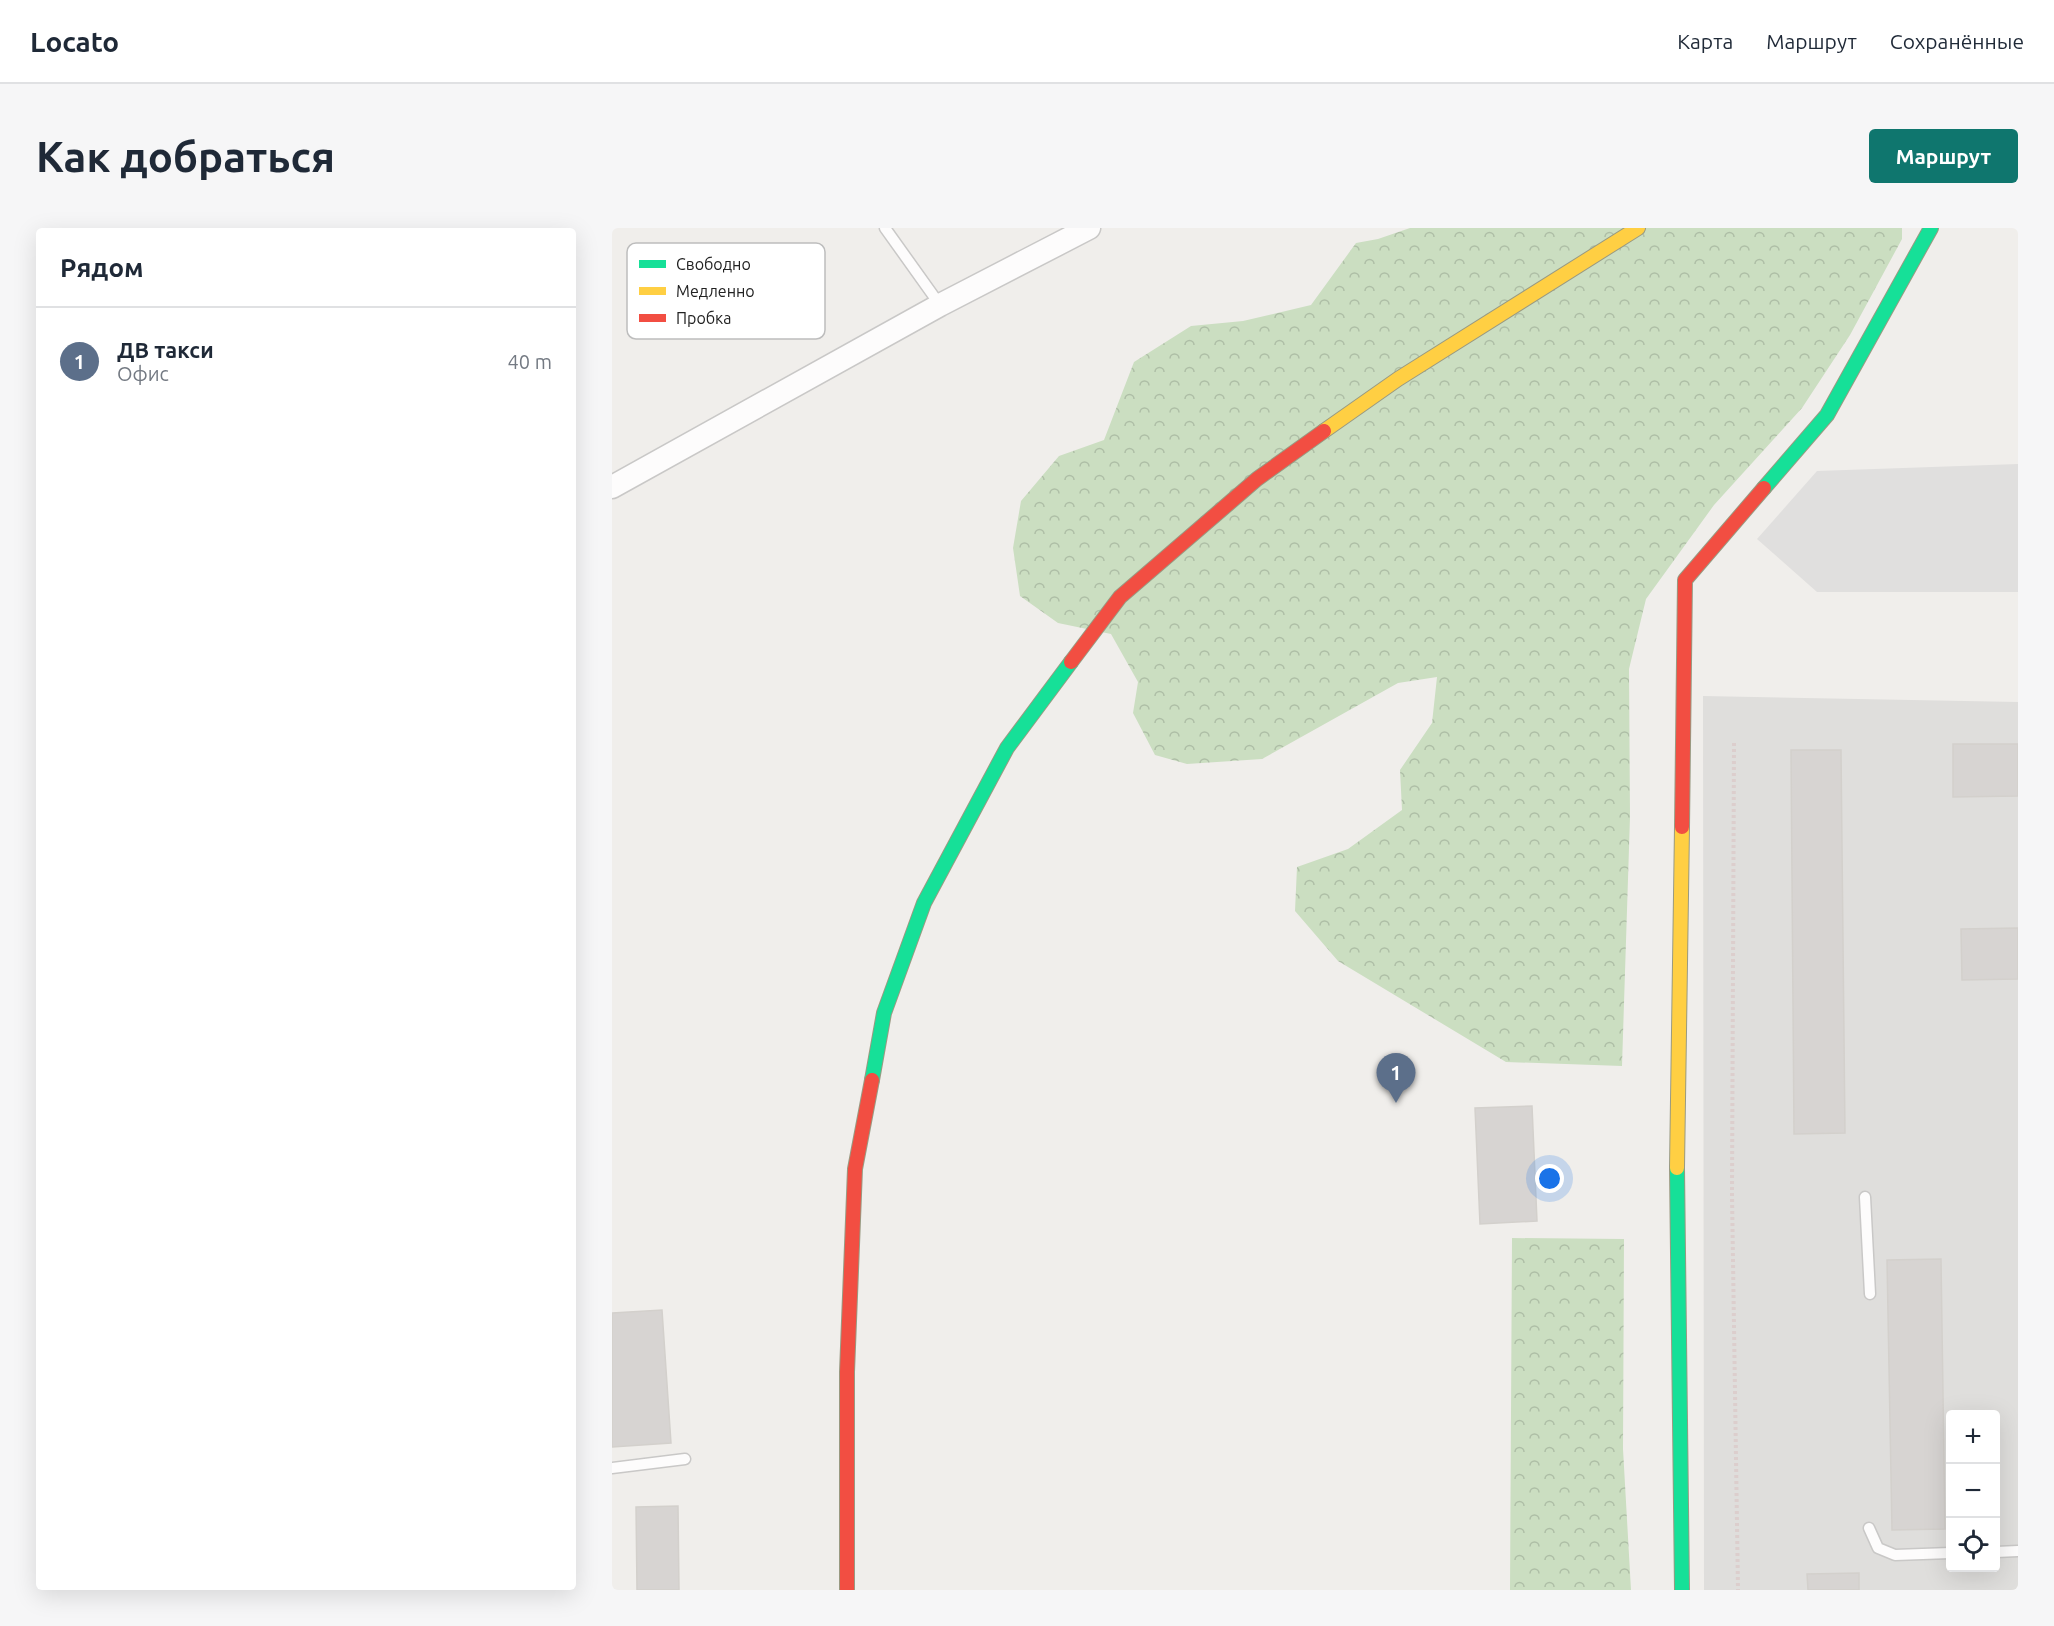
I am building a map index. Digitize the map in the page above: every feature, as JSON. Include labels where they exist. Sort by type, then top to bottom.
[{"type":"street","points":[[612,488],[940,305],[1089,228]]},
{"type":"street","points":[[847,1590],[847,1372],[855,1169],[884,1013],[924,903],[1007,748],[1120,597],[1257,479],[1398,379],[1638,228]]},
{"type":"street","points":[[1682,1590],[1677,1193],[1685,580],[1827,415],[1931,228]]},
{"type":"lane","points":[[885,228],[940,305]]},
{"type":"lane","points":[[1865,1197],[1870,1294]]},
{"type":"lane","points":[[612,1468],[685,1459]]},
{"type":"lane","points":[[1869,1528],[1878,1548],[1895,1556],[1946,1553]]},
{"type":"lane","points":[[2000,1552],[2018,1551]]},
{"type":"path","points":[[1734,743],[1732,1194],[1738,1590]]},
{"type":"shaded area","points":[[2018,464],[2018,592],[1817,592],[1757,539],[1817,471]]},
{"type":"shaded area","points":[[1703,696],[2018,702],[2018,1590],[1704,1590]]},
{"type":"green space","points":[[1410,228],[1902,228],[1902,239],[1850,335],[1802,408],[1714,505],[1646,599],[1629,669],[1630,817],[1622,1066],[1506,1062],[1338,961],[1295,911],[1297,867],[1348,849],[1402,810],[1400,770],[1432,723],[1437,677],[1398,683],[1262,759],[1187,764],[1155,755],[1133,713],[1138,682],[1111,634],[1058,623],[1020,596],[1013,548],[1021,501],[1059,456],[1104,440],[1134,362],[1191,326],[1243,321],[1311,305],[1356,243],[1378,239]]},
{"type":"green space","points":[[1512,1238],[1624,1239],[1623,1449],[1631,1590],[1510,1590]]},
{"type":"building","points":[[1953,744],[2018,744],[2018,796],[1953,797]]},
{"type":"building","points":[[1791,750],[1841,750],[1845,1133],[1794,1134]]},
{"type":"building","points":[[2018,928],[2018,979],[1962,980],[1961,929]]},
{"type":"building","points":[[1532,1106],[1537,1221],[1480,1224],[1475,1108]]},
{"type":"building","points":[[1941,1259],[1945,1529],[1892,1530],[1887,1260]]},
{"type":"building","points":[[662,1310],[671,1443],[612,1447],[612,1313]]},
{"type":"building","points":[[678,1506],[679,1590],[637,1590],[636,1507]]},
{"type":"building","points":[[1859,1573],[1859,1590],[1808,1590],[1807,1574]]},
{"type":"traffic: fast","points":[[1764,488],[1827,415],[1931,228]]},
{"type":"traffic: fast","points":[[872,1080],[884,1013],[924,903],[1007,748],[1071,662]]},
{"type":"traffic: fast","points":[[1677,1168],[1682,1590]]},
{"type":"traffic: slow","points":[[1324,431],[1398,379],[1638,228]]},
{"type":"traffic: slow","points":[[1677,1168],[1682,827]]},
{"type":"traffic: jam","points":[[1071,662],[1120,597],[1257,479],[1324,431]]},
{"type":"traffic: jam","points":[[1682,827],[1685,580],[1764,488]]},
{"type":"traffic: jam","points":[[847,1590],[847,1372],[855,1169],[872,1080]]},
{"type":"place","name":"ДВ такси","points":[[1396,1103]]}]
